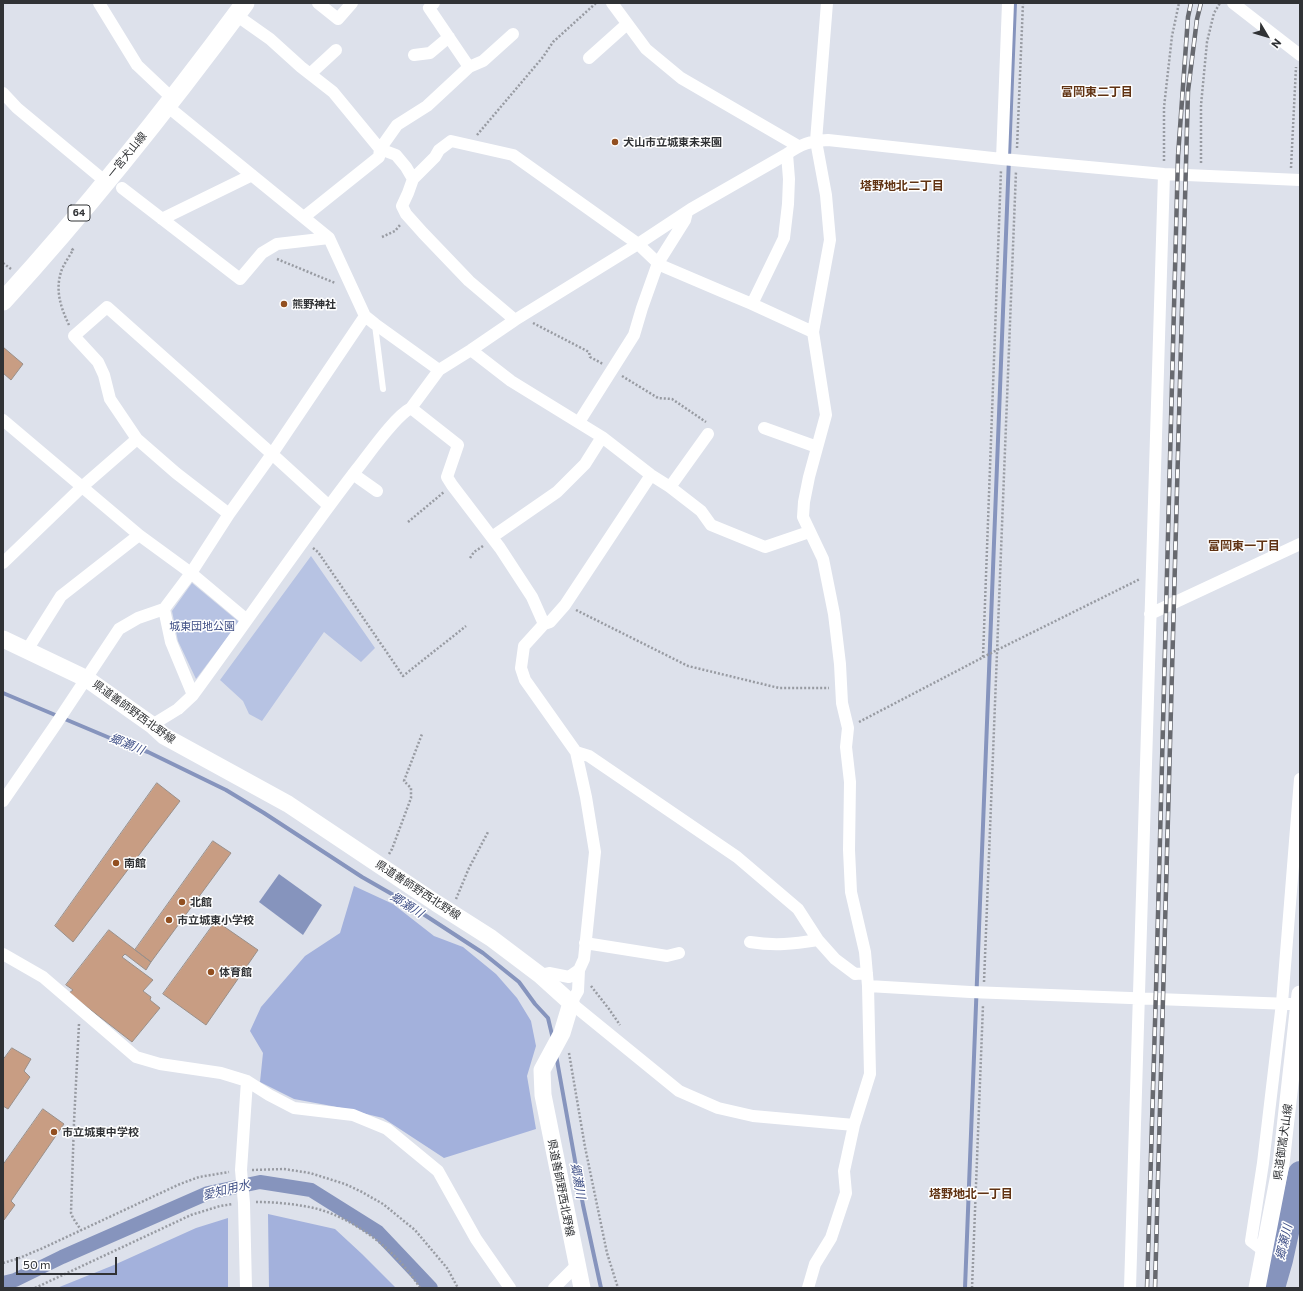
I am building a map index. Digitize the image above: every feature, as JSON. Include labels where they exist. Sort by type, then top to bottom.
[{"type":"main road","name":"一宮犬山線","points":[[3,301],[59,237],[114,185],[170,103],[240,9]]},
{"type":"main road","name":"県道善師野西北野線","points":[[3,639],[87,679],[152,725],[164,736],[288,804],[491,938],[540,975],[571,1003],[562,1033],[542,1070],[543,1095],[582,1288]]},
{"type":"main road","name":"県道御嵩犬山線","points":[[1257,1288],[1281,1164],[1299,999]]},
{"type":"street","points":[[99,3],[136,65],[170,103],[252,175],[330,238],[365,316],[440,370]]},
{"type":"street","points":[[318,3],[338,18],[352,3]]},
{"type":"street","points":[[434,3],[429,8],[469,67]]},
{"type":"street","points":[[612,3],[646,49],[681,78],[798,146]]},
{"type":"street","points":[[808,1288],[815,1264],[831,1238],[846,1193],[844,1171],[854,1125],[870,1074],[867,973],[851,892],[850,782],[846,747],[848,728],[842,703],[840,664],[834,614],[823,559],[809,532],[803,516],[804,502],[826,415],[813,332],[830,240],[826,195],[816,141],[827,3]]},
{"type":"street","points":[[1002,159],[1008,3]]},
{"type":"street","points":[[1233,3],[1298,53]]},
{"type":"street","points":[[240,9],[270,39],[333,92],[380,149],[396,155],[406,167],[413,179]]},
{"type":"street","points":[[589,58],[627,24]]},
{"type":"street","points":[[304,217],[379,157],[380,149],[397,125],[427,106],[469,67],[483,61],[513,34]]},
{"type":"street","points":[[414,55],[430,53],[449,37]]},
{"type":"street","points":[[310,74],[336,50]]},
{"type":"street","points":[[3,93],[22,113],[114,185],[162,219],[240,279],[262,253],[277,244],[330,238]]},
{"type":"street","points":[[152,725],[178,708],[193,694],[303,540],[353,474],[404,411],[411,408],[440,370],[515,320],[687,212],[787,154],[798,146],[816,141],[828,140],[1002,159],[1164,174],[1295,180]]},
{"type":"street","points":[[515,320],[469,281],[407,215],[402,206],[413,179],[436,158],[439,150],[451,141],[513,155],[638,244],[658,263],[813,332]]},
{"type":"street","points":[[752,304],[784,238],[789,185],[787,154]]},
{"type":"street","points":[[1130,1288],[1164,174]]},
{"type":"street","points":[[162,219],[252,175]]},
{"type":"street","points":[[579,422],[634,335],[658,263],[685,220],[687,212]]},
{"type":"street","points":[[229,514],[176,473],[137,439],[110,399],[104,375],[98,362],[74,336],[107,307],[329,506]]},
{"type":"street","points":[[3,801],[87,679],[119,629],[138,618],[164,609],[272,454],[365,316]]},
{"type":"street","points":[[471,350],[512,382],[602,437],[701,511],[711,526],[765,547],[809,532]]},
{"type":"street","points":[[411,408],[458,445],[447,477],[493,538],[532,597],[544,624]]},
{"type":"street","points":[[3,420],[83,486],[139,535],[190,573],[247,620]]},
{"type":"street","points":[[764,428],[817,447]]},
{"type":"street","points":[[670,487],[708,434]]},
{"type":"street","points":[[493,538],[557,492],[585,464],[602,437]]},
{"type":"street","points":[[3,563],[83,486],[137,439]]},
{"type":"street","points":[[353,474],[377,491]]},
{"type":"street","points":[[651,475],[565,605],[550,622],[544,624],[524,646],[521,668],[525,680],[576,752],[586,797],[595,852],[584,960],[579,976],[578,991],[571,1003],[679,1091],[718,1108],[753,1116],[854,1125]]},
{"type":"street","points":[[27,650],[61,596],[139,535]]},
{"type":"street","points":[[1150,614],[1300,544]]},
{"type":"street","points":[[164,609],[171,642],[193,694]]},
{"type":"street","points":[[576,752],[589,756],[737,857],[798,909],[818,940],[835,959],[856,974],[867,973]]},
{"type":"street","points":[[1264,1251],[1251,1241],[1264,1163],[1282,1003],[1300,779]]},
{"type":"street","points":[[750,942],[787,945],[818,940]]},
{"type":"street","points":[[585,943],[666,956],[679,953]]},
{"type":"street","points":[[3,954],[43,977],[136,1057],[160,1064],[221,1073],[247,1081],[294,1108],[353,1116],[387,1129],[438,1171],[476,1239],[510,1288]]},
{"type":"street","points":[[540,975],[549,973],[569,977],[579,976]]},
{"type":"street","points":[[868,986],[970,992],[1282,1003],[1299,999]]},
{"type":"street","points":[[246,1288],[244,1203],[241,1170],[247,1081]]},
{"type":"street","points":[[554,1288],[577,1265]]},
{"type":"lane","points":[[375,324],[383,389]]},
{"type":"path","points":[[468,144],[543,57],[553,42],[596,3]]},
{"type":"path","points":[[972,1288],[1023,3]]},
{"type":"path","points":[[1164,174],[1164,107],[1172,36],[1179,3]]},
{"type":"path","points":[[1200,176],[1202,105],[1207,42],[1214,13],[1220,3]]},
{"type":"path","points":[[1295,180],[1298,53]]},
{"type":"path","points":[[983,657],[1002,159]]},
{"type":"path","points":[[382,237],[395,231],[407,215]]},
{"type":"path","points":[[59,237],[73,250],[61,272],[58,294],[63,312],[74,336]]},
{"type":"path","points":[[262,253],[322,276],[354,291]]},
{"type":"path","points":[[408,522],[452,485]]},
{"type":"path","points":[[470,558],[474,552],[493,538]]},
{"type":"path","points":[[303,540],[318,552],[403,676],[466,626]]},
{"type":"path","points":[[848,728],[983,657],[1151,574]]},
{"type":"path","points":[[565,605],[688,666],[778,688],[842,688]]},
{"type":"path","points":[[381,866],[392,849],[411,798],[411,788],[404,781],[422,734]]},
{"type":"path","points":[[450,912],[469,868],[488,832]]},
{"type":"path","points":[[579,976],[591,986],[620,1026],[619,1042]]},
{"type":"path","points":[[81,1011],[78,1029],[71,1213],[72,1218],[81,1230]]},
{"type":"path","points":[[562,1033],[569,1053],[585,1147],[607,1253],[618,1288]]},
{"type":"green space","points":[[311,556],[375,648],[361,662],[324,632],[262,721],[249,714],[243,701],[220,680]]},
{"type":"green space","name":"城東団地公園","points":[[192,583],[239,622],[196,679],[178,641],[172,611]]},
{"type":"shaded area","points":[[279,874],[322,905],[303,935],[259,902]]},
{"type":"shaded area","points":[[354,886],[393,904],[434,936],[463,947],[496,974],[517,998],[531,1021],[536,1046],[527,1076],[536,1129],[444,1158],[383,1118],[294,1099],[260,1082],[263,1053],[250,1031],[261,1007],[305,956],[340,933]]},
{"type":"shaded area","points":[[268,1214],[335,1229],[396,1288],[269,1288]]},
{"type":"shaded area","points":[[228,1218],[228,1288],[57,1288],[114,1265],[196,1228]]},
{"type":"building","points":[[3,347],[23,364],[11,380],[3,373]]},
{"type":"building","name":"南館","points":[[157,783],[180,801],[73,942],[55,926]]},
{"type":"building","name":"北館","points":[[213,841],[231,853],[151,962],[135,950]]},
{"type":"building","name":"体育館","points":[[216,921],[258,950],[206,1025],[163,994]]},
{"type":"building","points":[[109,930],[151,962],[146,970],[125,954],[122,957],[153,980],[143,991],[151,997],[150,1000],[160,1008],[132,1042],[69,993],[73,990],[66,985]]},
{"type":"building","points":[[12,1048],[31,1059],[24,1071],[30,1077],[8,1109],[3,1106],[3,1060]]},
{"type":"building","points":[[43,1109],[64,1124],[11,1201],[15,1205],[4,1220],[3,1165]]},
{"type":"waterway","points":[[965,1288],[1015,3]]},
{"type":"waterway","name":"郷瀬川","points":[[3,693],[117,741],[148,752],[226,790],[264,813],[483,953],[519,982],[535,1004],[548,1018],[553,1039]]},
{"type":"waterway","name":"郷瀬川","points":[[556,1055],[583,1205],[601,1288]]},
{"type":"waterway","name":"郷瀬川","points":[[1273,1288],[1281,1260],[1300,1173]]},
{"type":"waterway","name":"愛知用水","points":[[3,1283],[15,1280],[62,1257],[208,1193],[260,1182],[311,1190],[378,1232],[431,1288]]},
{"type":"railway","points":[[1147,1288],[1178,156],[1188,17],[1191,3]]},
{"type":"railway","points":[[1155,1288],[1188,91],[1197,19],[1201,3]]},
{"type":"place","name":"犬山市立城東未来園","points":[[615,142]]},
{"type":"place","name":"熊野神社","points":[[284,304]]},
{"type":"place","name":"南館","points":[[116,863]]},
{"type":"place","name":"北館","points":[[182,902]]},
{"type":"place","name":"市立城東小学校","points":[[169,920]]},
{"type":"place","name":"体育館","points":[[211,972]]},
{"type":"place","name":"市立城東中学校","points":[[54,1132]]},
{"type":"district","name":"富岡東二丁目","points":[[1097,92]]},
{"type":"district","name":"塔野地北二丁目","points":[[902,186]]},
{"type":"district","name":"富岡東一丁目","points":[[1244,546]]},
{"type":"district","name":"塔野地北一丁目","points":[[971,1194]]}]
